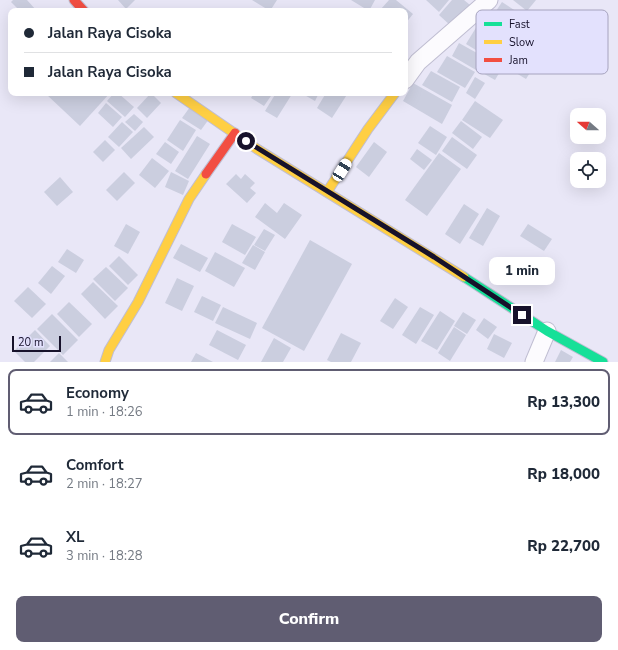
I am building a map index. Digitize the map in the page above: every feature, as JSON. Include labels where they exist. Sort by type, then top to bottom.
[{"type":"street","points":[[74,0],[81,8]]},
{"type":"street","points":[[477,10],[488,0]]},
{"type":"street","points":[[408,76],[418,62],[476,11]]},
{"type":"street","points":[[180,96],[257,149],[434,257],[547,331],[603,362]]},
{"type":"street","points":[[327,192],[379,112],[392,96]]},
{"type":"street","points":[[105,362],[109,350],[138,302],[189,199],[235,133]]},
{"type":"street","points":[[534,362],[547,331]]},
{"type":"building","points":[[13,0],[27,0],[34,8],[17,8],[11,2]]},
{"type":"building","points":[[118,0],[135,0],[127,8],[125,8]]},
{"type":"building","points":[[252,0],[277,0],[272,8],[265,8]]},
{"type":"building","points":[[351,0],[375,0],[371,8],[364,8]]},
{"type":"building","points":[[389,0],[396,0],[406,8],[382,8]]},
{"type":"building","points":[[426,0],[449,0],[439,12]]},
{"type":"building","points":[[452,0],[464,0],[470,5],[451,26],[439,15]]},
{"type":"building","points":[[513,0],[536,0],[528,10]]},
{"type":"building","points":[[502,2],[514,10],[497,10]]},
{"type":"building","points":[[408,10],[413,14],[408,20]]},
{"type":"building","points":[[476,28],[476,50],[466,44]]},
{"type":"building","points":[[459,43],[476,53],[476,70],[452,56]]},
{"type":"building","points":[[447,56],[475,72],[465,88],[437,72]]},
{"type":"building","points":[[431,71],[460,87],[452,102],[422,85]]},
{"type":"building","points":[[484,74],[499,74],[495,80]]},
{"type":"building","points":[[518,74],[529,74],[526,79]]},
{"type":"building","points":[[475,77],[485,83],[475,99],[466,93]]},
{"type":"building","points":[[413,83],[452,105],[442,124],[403,101],[406,96],[408,96],[408,92]]},
{"type":"building","points":[[48,96],[107,96],[80,126]]},
{"type":"building","points":[[111,96],[121,96],[134,107],[125,117],[107,101]]},
{"type":"building","points":[[148,96],[154,96],[161,103],[147,118],[137,108]]},
{"type":"building","points":[[252,96],[271,96],[264,106],[251,98]]},
{"type":"building","points":[[274,96],[291,96],[277,118],[265,111]]},
{"type":"building","points":[[306,96],[318,96],[315,101]]},
{"type":"building","points":[[324,96],[346,96],[332,118],[317,108]]},
{"type":"building","points":[[475,101],[503,120],[490,138],[462,120]]},
{"type":"building","points":[[106,103],[122,117],[113,127],[98,113]]},
{"type":"building","points":[[190,107],[209,119],[201,130],[182,118]]},
{"type":"building","points":[[134,114],[143,122],[135,131],[125,122]]},
{"type":"building","points":[[180,120],[196,130],[183,151],[167,140]]},
{"type":"building","points":[[461,121],[482,137],[473,149],[452,133]]},
{"type":"building","points":[[122,122],[133,132],[119,147],[108,137]]},
{"type":"building","points":[[430,126],[447,137],[436,155],[418,143]]},
{"type":"building","points":[[144,127],[154,137],[131,159],[121,148]]},
{"type":"building","points":[[197,136],[210,144],[188,179],[175,171]]},
{"type":"building","points":[[452,137],[477,155],[467,169],[442,151]]},
{"type":"building","points":[[105,140],[115,150],[103,162],[93,152]]},
{"type":"building","points":[[165,142],[179,152],[171,164],[156,154]]},
{"type":"building","points":[[374,142],[387,152],[369,177],[356,167]]},
{"type":"building","points":[[417,149],[432,160],[424,170],[410,159]]},
{"type":"building","points":[[439,153],[461,169],[427,216],[405,200]]},
{"type":"building","points":[[152,158],[169,171],[155,188],[139,175]]},
{"type":"building","points":[[124,172],[135,183],[117,201],[106,190]]},
{"type":"building","points":[[171,172],[189,181],[183,195],[165,187]]},
{"type":"building","points":[[236,174],[241,179],[245,174],[255,183],[250,188],[256,193],[247,203],[226,184]]},
{"type":"building","points":[[60,177],[73,192],[57,206],[44,192]]},
{"type":"building","points":[[265,203],[277,213],[284,203],[302,215],[285,239],[255,217]]},
{"type":"building","points":[[464,204],[479,214],[460,244],[445,234]]},
{"type":"building","points":[[487,208],[500,216],[483,246],[469,238]]},
{"type":"building","points":[[126,224],[140,232],[128,254],[114,246]]},
{"type":"building","points":[[232,224],[256,237],[245,255],[222,242]]},
{"type":"building","points":[[528,224],[552,239],[544,251],[520,236]]},
{"type":"building","points":[[264,229],[275,235],[265,251],[254,245]]},
{"type":"building","points":[[310,240],[352,264],[304,351],[262,328]]},
{"type":"building","points":[[181,244],[208,258],[200,272],[173,258]]},
{"type":"building","points":[[253,245],[265,252],[255,270],[242,263]]},
{"type":"building","points":[[67,249],[84,260],[76,273],[58,262]]},
{"type":"building","points":[[215,252],[245,268],[234,287],[205,271]]},
{"type":"building","points":[[119,256],[138,275],[128,285],[109,266]]},
{"type":"building","points":[[52,266],[65,276],[51,294],[38,283]]},
{"type":"building","points":[[106,267],[128,288],[115,301],[93,279]]},
{"type":"building","points":[[177,278],[194,286],[182,311],[165,303]]},
{"type":"building","points":[[93,282],[118,306],[105,319],[81,294]]},
{"type":"building","points":[[28,287],[46,304],[32,318],[14,301]]},
{"type":"building","points":[[202,296],[221,305],[213,321],[194,312]]},
{"type":"building","points":[[395,298],[408,307],[393,329],[380,321]]},
{"type":"building","points":[[69,302],[92,324],[79,337],[57,314]]},
{"type":"building","points":[[223,307],[257,323],[250,339],[215,323]]},
{"type":"building","points":[[420,307],[434,315],[416,344],[402,335]]},
{"type":"building","points":[[440,311],[455,321],[437,350],[421,341]]},
{"type":"building","points":[[463,312],[476,320],[467,334],[454,326]]},
{"type":"building","points":[[52,314],[78,340],[63,355],[37,329]]},
{"type":"building","points":[[484,318],[497,327],[488,339],[476,330]]},
{"type":"building","points":[[454,327],[466,335],[450,361],[438,353]]},
{"type":"building","points":[[35,330],[50,346],[34,362],[25,362],[14,351]]},
{"type":"building","points":[[217,330],[246,345],[238,360],[209,345]]},
{"type":"building","points":[[341,333],[361,343],[351,362],[331,362],[327,360]]},
{"type":"building","points":[[494,334],[512,343],[504,358],[487,349]]},
{"type":"building","points":[[274,338],[291,348],[283,362],[261,362]]},
{"type":"building","points":[[561,350],[573,357],[570,362],[555,362]]},
{"type":"building","points":[[59,353],[68,362],[50,362]]},
{"type":"building","points":[[196,353],[213,362],[191,362]]},
{"type":"traffic: fast","points":[[464,277],[547,331],[603,362]]},
{"type":"traffic: slow","points":[[180,96],[257,149],[464,277]]},
{"type":"traffic: slow","points":[[327,192],[368,129],[393,96]]},
{"type":"traffic: slow","points":[[105,362],[109,350],[138,302],[189,199],[206,174]]},
{"type":"traffic: jam","points":[[74,0],[81,8]]},
{"type":"traffic: jam","points":[[206,174],[235,133]]},
{"type":"route","points":[[246,141],[434,257],[522,315]]}]
